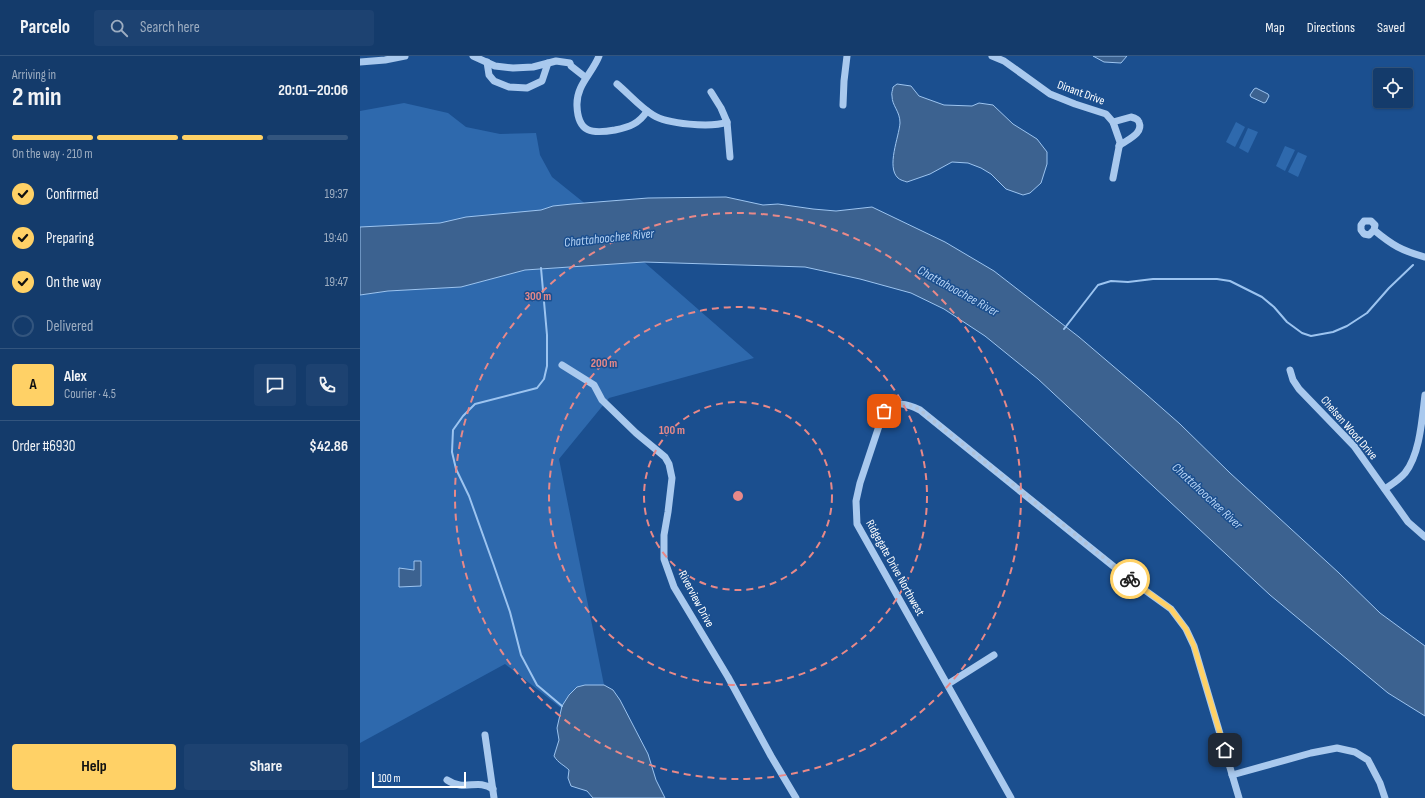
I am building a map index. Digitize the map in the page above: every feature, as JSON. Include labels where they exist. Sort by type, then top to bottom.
[{"type":"street","points":[[360,62],[385,60],[405,56]]},
{"type":"street","points":[[472,56],[498,66],[513,68],[533,67],[556,61],[570,63],[571,66],[585,77]]},
{"type":"street","points":[[599,56],[585,77],[579,90],[577,106],[581,123],[588,130],[594,132],[629,127],[639,121],[648,111]]},
{"type":"street","points":[[843,105],[847,56]]},
{"type":"street","name":"Dinant Drive","points":[[992,56],[1004,61],[1050,94],[1106,114],[1114,122]]},
{"type":"street","points":[[486,62],[489,75],[494,82],[509,87],[527,88],[542,81],[548,63]]},
{"type":"street","points":[[618,84],[648,111],[660,118],[681,123],[709,125],[726,122]]},
{"type":"street","points":[[711,92],[722,108],[726,122],[730,157]]},
{"type":"street","points":[[1112,178],[1119,146],[1120,142],[1114,122],[1128,116],[1137,119],[1140,128],[1137,134],[1119,146]]},
{"type":"street","points":[[1374,230],[1389,242],[1409,253],[1425,257]]},
{"type":"street","name":"Riverview Drive","points":[[562,365],[594,384],[602,400],[636,433],[665,458],[669,464],[672,478],[664,535],[664,560],[674,587],[728,677],[771,756],[796,798]]},
{"type":"street","name":"Chelsen Wood Drive","points":[[1290,370],[1293,380],[1299,389],[1354,446],[1408,522],[1425,537]]},
{"type":"street","points":[[1385,489],[1396,482],[1405,473],[1411,463],[1416,451],[1425,395]]},
{"type":"street","name":"Ridgegate Drive Northwest","points":[[1011,798],[857,524],[856,501],[860,483],[884,411],[890,407],[905,403],[920,410],[1128,578],[1171,609],[1186,629],[1194,646],[1239,798]]},
{"type":"street","points":[[948,684],[994,655]]},
{"type":"street","points":[[485,735],[494,798]]},
{"type":"street","points":[[1232,775],[1311,753],[1337,748],[1355,752],[1368,760],[1380,783],[1385,798]]},
{"type":"street","points":[[447,780],[454,785],[470,786],[480,784],[487,785],[493,789]]},
{"type":"shaded area","points":[[404,103],[448,113],[466,127],[500,134],[536,133],[540,155],[552,177],[603,218],[360,240],[360,111]]},
{"type":"shaded area","points":[[1236,122],[1245,127],[1235,147],[1226,142]]},
{"type":"shaded area","points":[[1248,128],[1258,132],[1248,153],[1239,148]]},
{"type":"shaded area","points":[[1285,146],[1295,150],[1285,171],[1276,166]]},
{"type":"shaded area","points":[[1298,152],[1307,156],[1298,177],[1288,172]]},
{"type":"shaded area","points":[[644,262],[754,358],[609,398],[559,459],[604,685],[585,685],[569,695],[561,708],[505,664],[360,743],[360,295],[388,291],[461,287],[525,270]]},
{"type":"water","points":[[1093,56],[1127,56],[1121,63],[1104,62]]},
{"type":"water","points":[[897,84],[911,86],[919,96],[944,105],[972,106],[979,103],[993,105],[1013,124],[1037,139],[1047,152],[1047,164],[1041,183],[1030,193],[1023,195],[1006,189],[991,174],[981,168],[968,163],[952,162],[930,174],[907,182],[899,179],[893,167],[894,152],[900,123],[899,115],[893,103],[892,95],[893,87]]},
{"type":"water","points":[[1256,88],[1268,94],[1269,96],[1266,102],[1264,103],[1251,97],[1250,95]]},
{"type":"water","name":"Chattahoochee River","points":[[726,197],[763,205],[778,204],[836,211],[872,207],[945,242],[994,271],[1079,337],[1147,395],[1180,424],[1230,473],[1339,573],[1380,613],[1425,646],[1425,716],[1388,693],[1270,595],[1038,379],[985,336],[944,309],[911,293],[860,279],[805,267],[644,262],[525,270],[461,287],[388,291],[360,295],[360,227],[440,223],[466,217],[541,210],[553,206],[572,204],[648,198]]},
{"type":"water","points":[[414,561],[421,561],[421,586],[399,587],[399,568],[414,570]]},
{"type":"water","points":[[585,685],[604,685],[613,690],[620,700],[648,754],[656,780],[665,798],[593,798],[587,791],[571,786],[568,778],[569,770],[554,756],[559,740],[557,728],[562,706],[569,695],[577,687]]},
{"type":"waterway","points":[[1064,329],[1098,285],[1111,281],[1128,282],[1153,279],[1217,279],[1230,281],[1262,297],[1274,307],[1287,322],[1302,333],[1311,336],[1333,332],[1347,326],[1367,313],[1389,288],[1413,265]]},
{"type":"waterway","points":[[541,268],[547,335],[547,366],[544,379],[537,388],[475,404],[463,416],[453,430],[452,452],[456,469],[469,496],[510,612],[521,655],[537,685],[562,706]]},
{"type":"way so far","points":[[884,411],[890,407],[905,403],[920,410],[1130,579]]},
{"type":"route","points":[[1130,579],[1171,609],[1186,629],[1194,646],[1225,750]]}]
